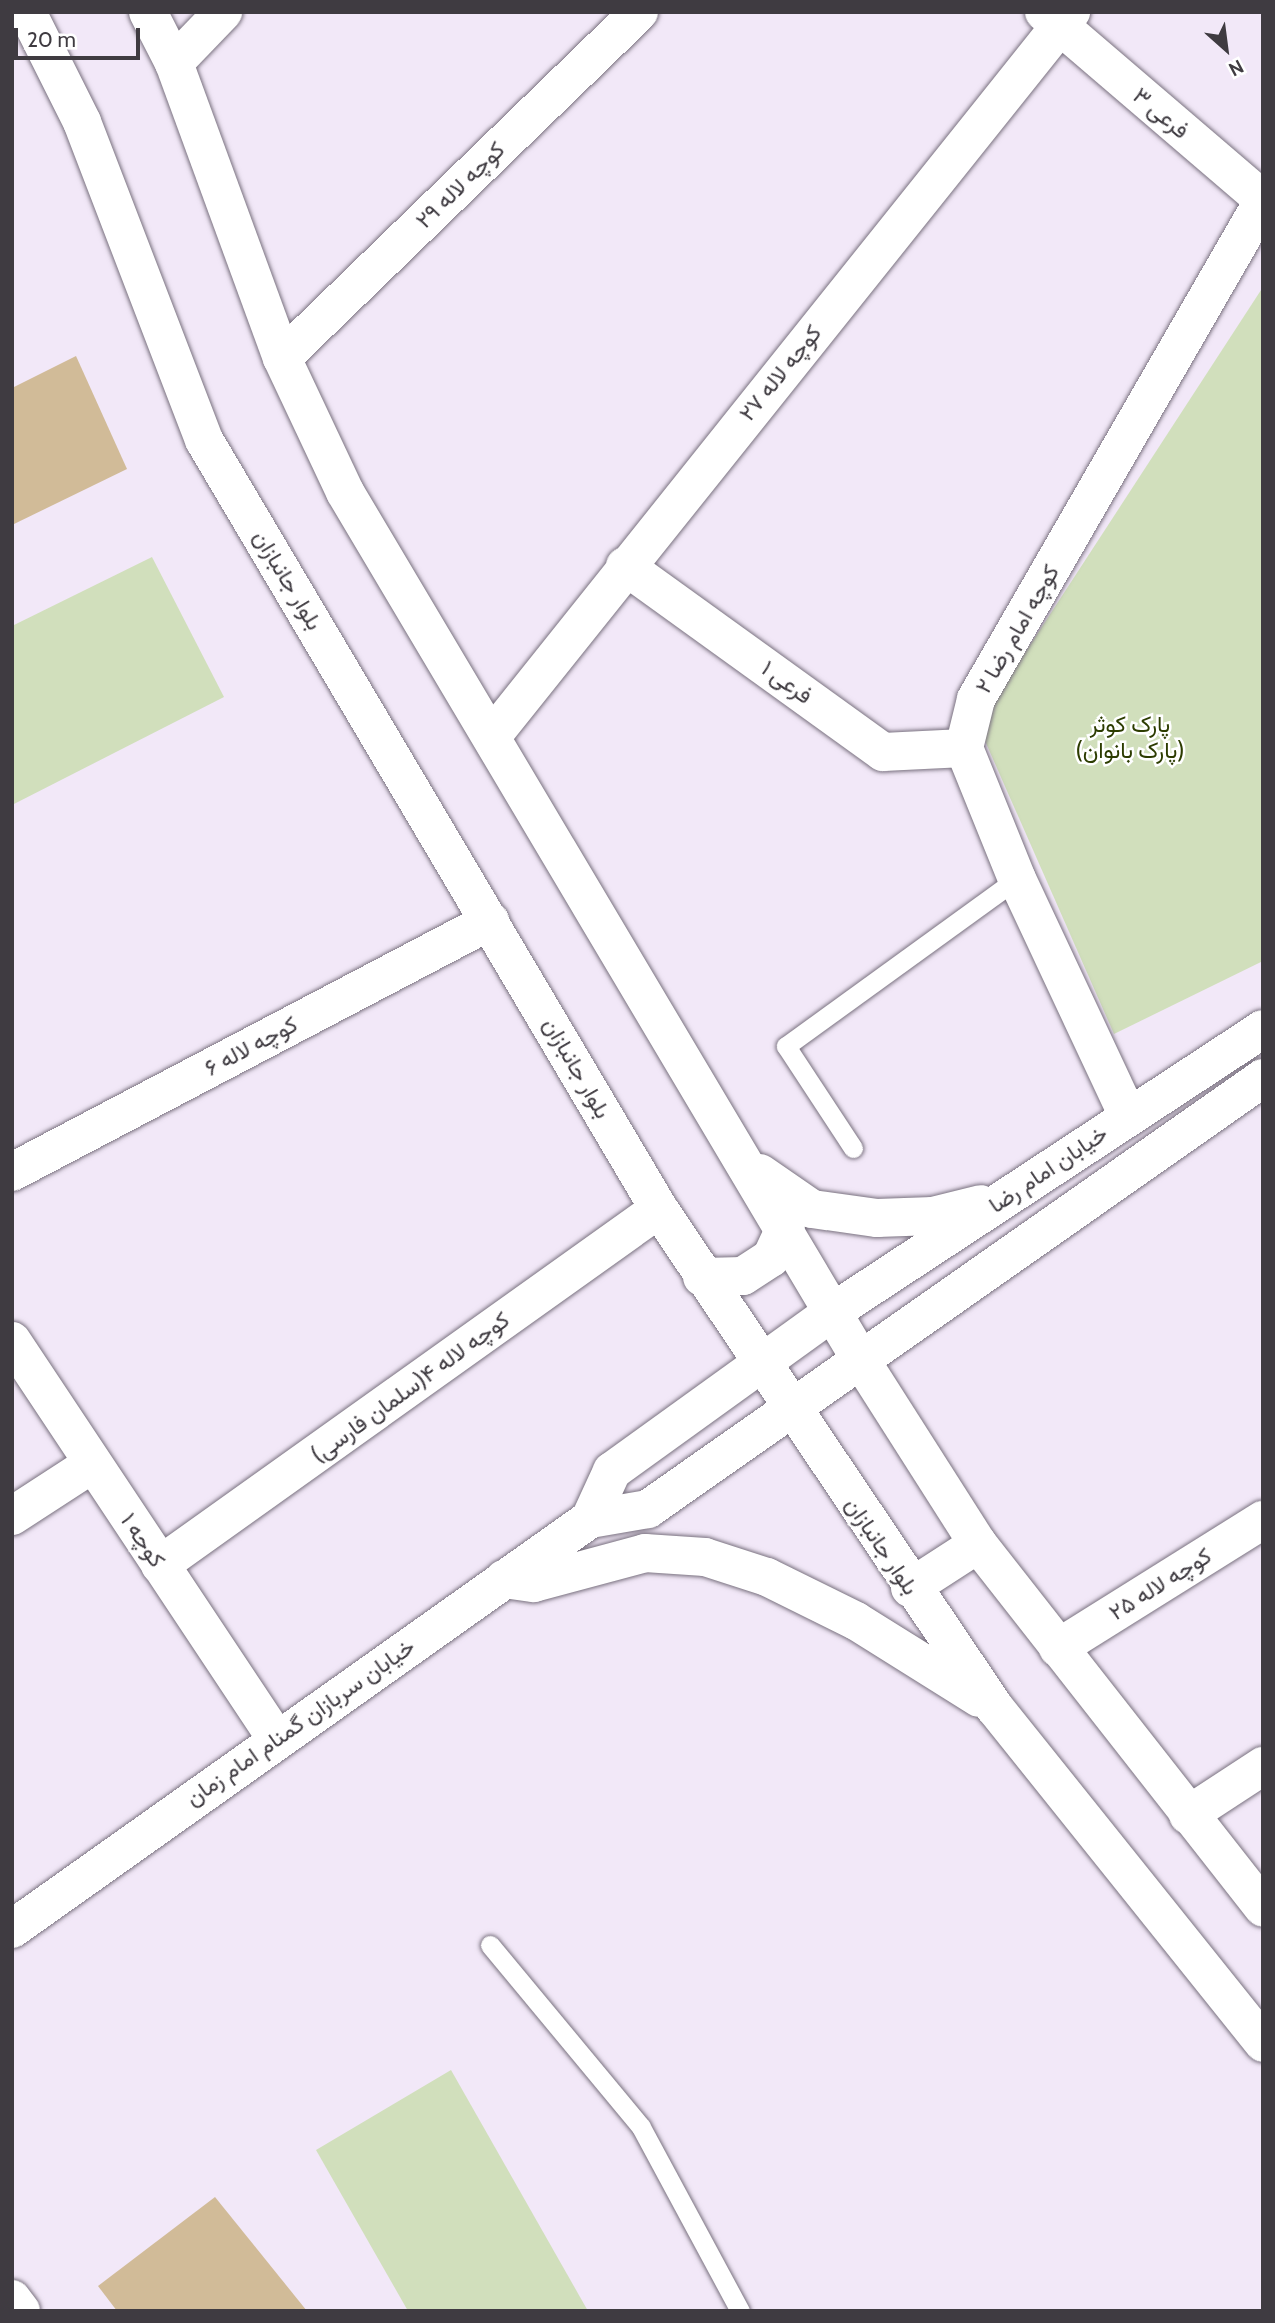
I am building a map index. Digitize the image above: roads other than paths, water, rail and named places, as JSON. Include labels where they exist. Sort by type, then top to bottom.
[{"type":"street","name":"بلوار جانبازان","points":[[27,12],[82,122],[204,440],[659,1209],[910,1588],[995,1708],[1263,2043]]},
{"type":"street","points":[[148,12],[174,63],[282,358],[345,492],[493,735],[743,1161],[786,1226],[862,1362],[978,1544],[1263,1909]]},
{"type":"street","points":[[174,63],[223,12]]},
{"type":"street","name":"کوچه لاله ۲۹","points":[[282,358],[639,12]]},
{"type":"street","name":"فرعی ۳","points":[[1058,17],[1263,200]]},
{"type":"street","name":"کوچه لاله ۲۷","points":[[493,735],[1058,17]]},
{"type":"street","name":"کوچه امام رضا ۲","points":[[964,748],[976,699],[1263,200]]},
{"type":"street","name":"فرعی ۱","points":[[625,566],[883,752],[964,748]]},
{"type":"street","points":[[964,748],[1017,878],[1128,1116]]},
{"type":"street","name":"کوچه لاله ۶","points":[[12,1172],[490,921]]},
{"type":"street","name":"خیابان امام رضا","points":[[760,1364],[834,1311],[1263,1029]]},
{"type":"street","points":[[862,1362],[1263,1079]]},
{"type":"street","points":[[743,1161],[812,1209],[877,1218],[933,1216],[1006,1197]]},
{"type":"street","name":"کوچه لاله ۴(سلمان فارسی)","points":[[160,1565],[659,1209]]},
{"type":"street","points":[[702,1277],[743,1276],[771,1258],[786,1226]]},
{"type":"street","name":"کوچه ۱","points":[[12,1341],[276,1738]]},
{"type":"street","name":"خیابان سربازان گمنام امام زمان","points":[[12,1929],[276,1738],[590,1519],[648,1509],[862,1362]]},
{"type":"street","points":[[590,1519],[612,1471],[760,1364]]},
{"type":"street","points":[[12,1516],[92,1464]]},
{"type":"street","name":"کوچه لاله ۲۵","points":[[1058,1648],[1263,1520]]},
{"type":"street","points":[[910,1588],[978,1544]]},
{"type":"street","points":[[504,1579],[534,1583],[645,1553],[705,1557],[767,1577],[856,1621],[995,1708]]},
{"type":"street","points":[[1188,1815],[1263,1766]]},
{"type":"street","points":[[12,2299],[21,2311]]},
{"type":"lane","points":[[853,1148],[786,1046],[1017,878]]},
{"type":"lane","points":[[491,1945],[642,2127],[740,2311]]},
{"type":"park label","name":"پارک کوثر (پارک بانوان)","points":[[1130,737]]}]
